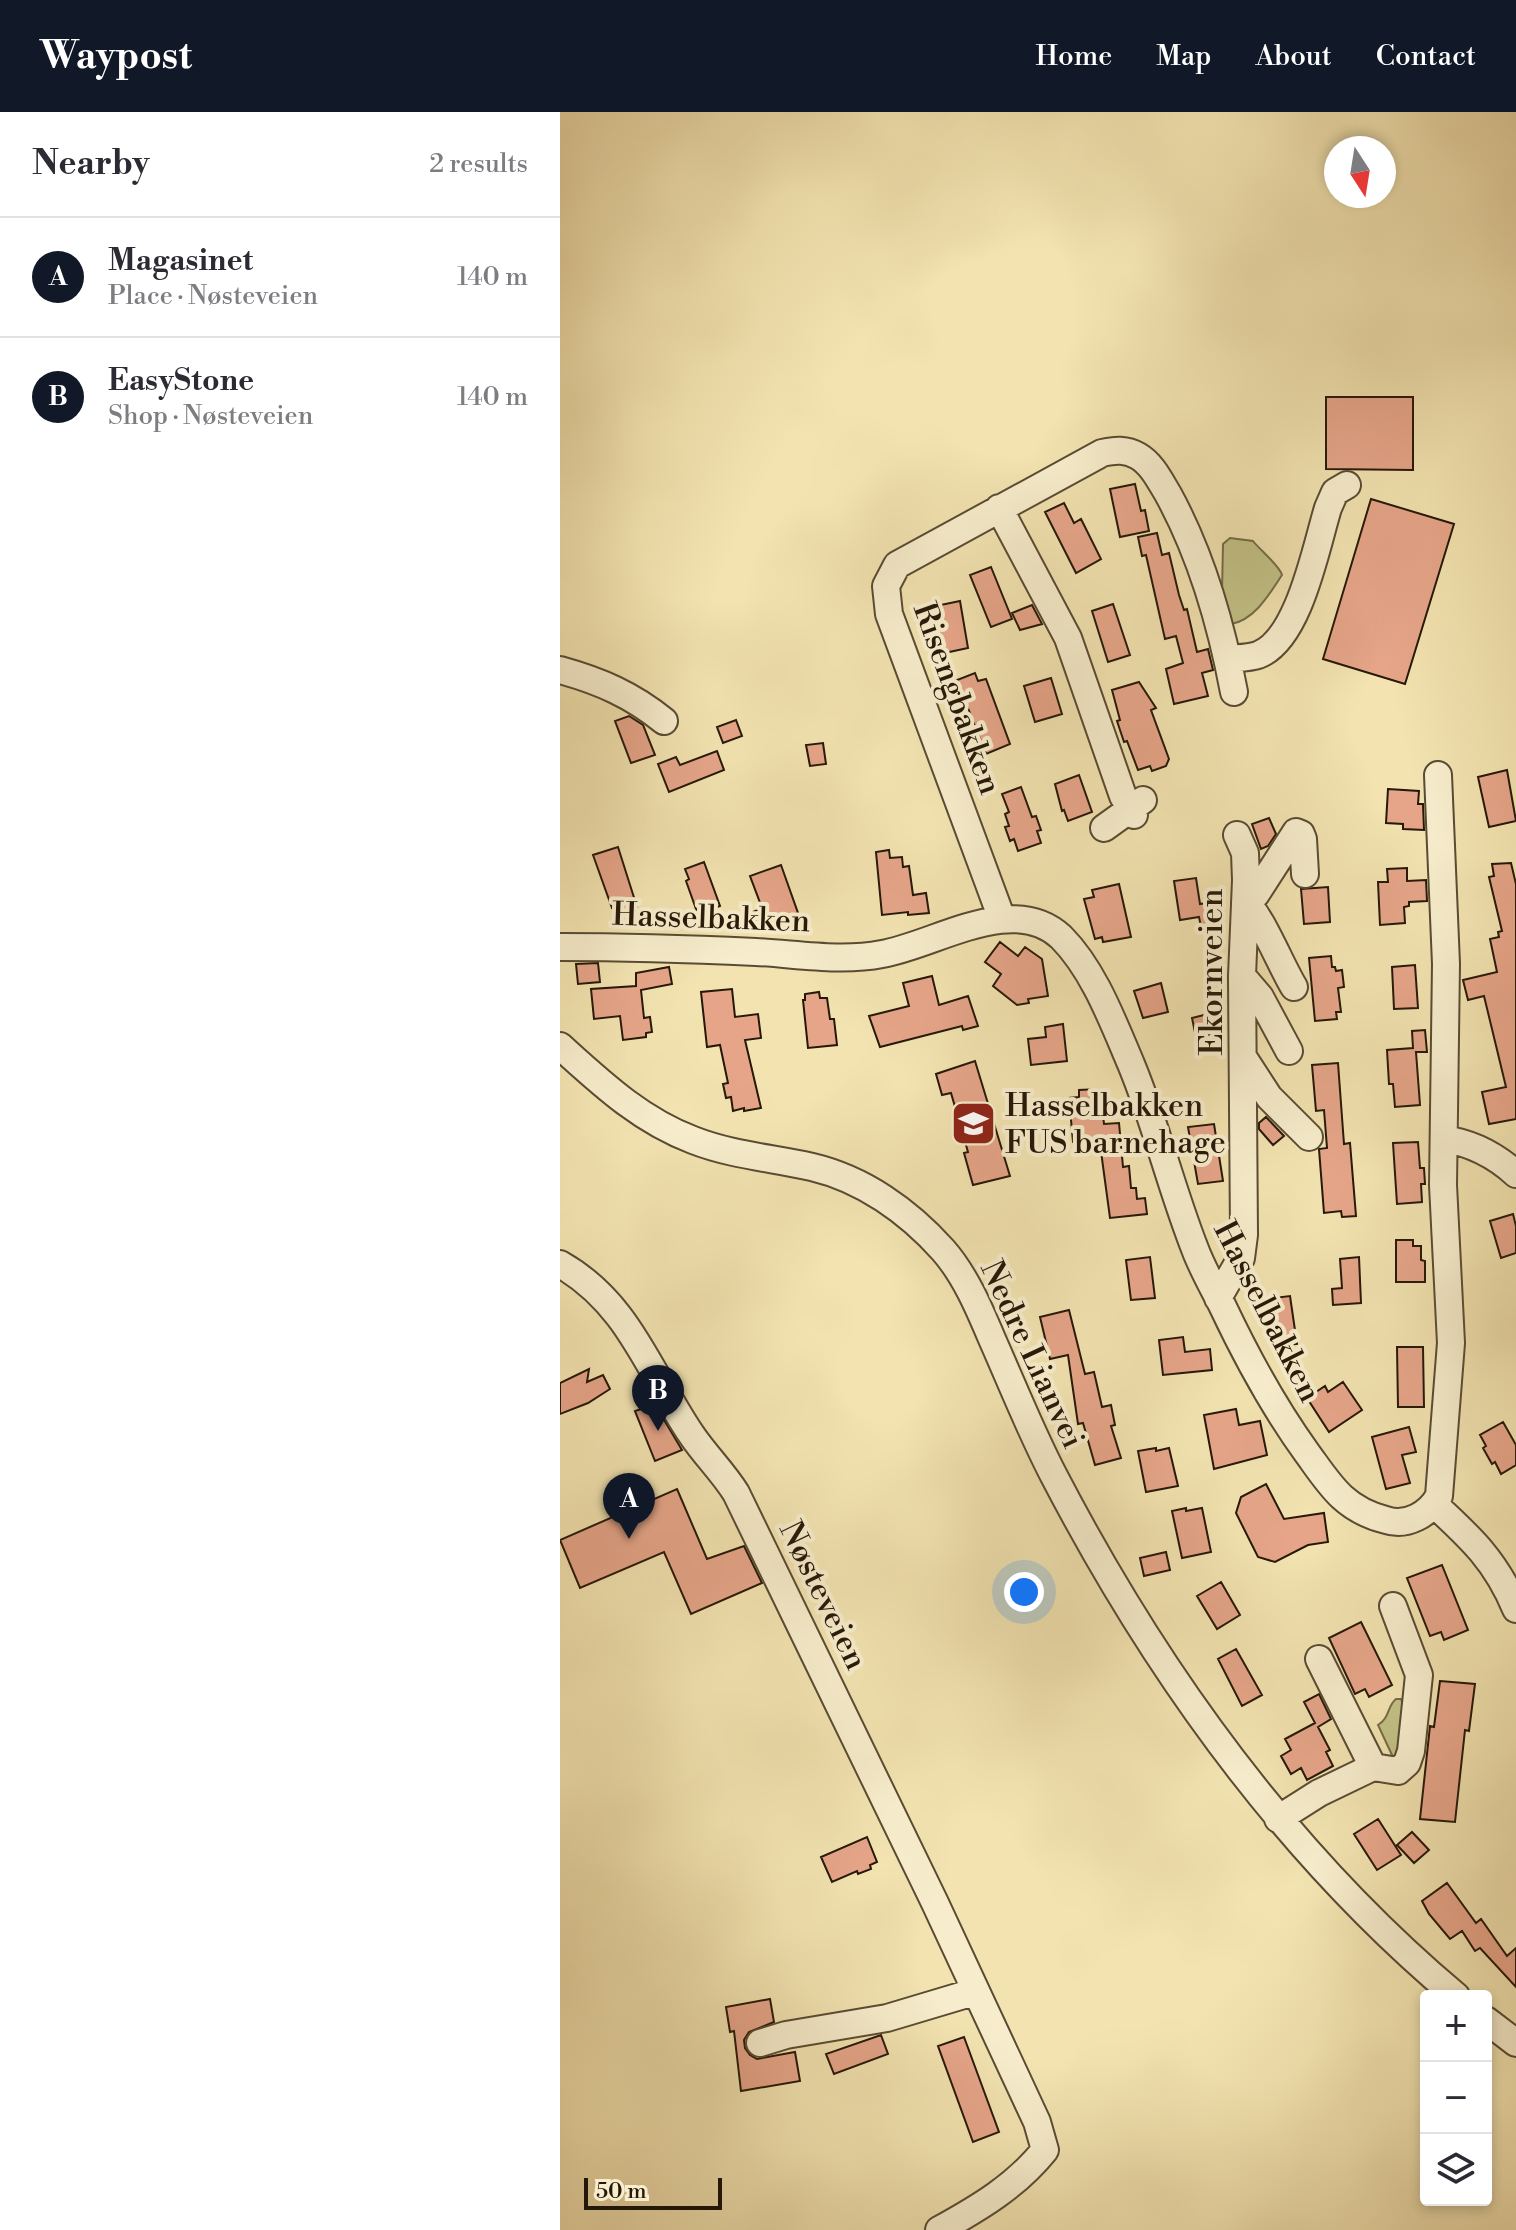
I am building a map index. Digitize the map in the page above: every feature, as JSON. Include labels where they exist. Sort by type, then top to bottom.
[{"type":"street","name":"Risengbakken","points":[[1002,919],[889,614],[886,586],[897,565],[1102,453],[1115,450],[1135,454],[1143,459],[1159,480],[1194,546],[1228,659],[1234,692]]},
{"type":"street","points":[[1228,659],[1257,655],[1272,647],[1285,634],[1298,606],[1328,508],[1335,492],[1347,485]]},
{"type":"street","points":[[999,508],[1068,638],[1119,785],[1137,808],[1104,828]]},
{"type":"street","points":[[560,670],[624,693],[664,721]]},
{"type":"street","points":[[1438,775],[1446,964],[1443,1185],[1451,1363],[1441,1482],[1434,1504],[1463,1529],[1491,1561],[1516,1609]]},
{"type":"street","points":[[1294,987],[1252,907],[1245,902],[1256,894],[1296,832],[1303,839],[1305,874]]},
{"type":"street","name":"Ekornveien","points":[[1218,1298],[1241,1258],[1243,1246],[1245,853],[1237,835]]},
{"type":"street","name":"Hasselbakken","points":[[560,947],[630,946],[873,956],[1002,919],[1033,920],[1052,930],[1073,951],[1086,970],[1130,1061],[1195,1250],[1250,1364],[1286,1424],[1343,1498],[1366,1514],[1394,1523],[1426,1513],[1434,1504]]},
{"type":"street","points":[[1242,976],[1260,997],[1289,1051]]},
{"type":"street","name":"Nedre Lianvei","points":[[560,1046],[626,1104],[660,1125],[724,1150],[813,1167],[857,1183],[910,1217],[940,1247],[967,1285],[1052,1473],[1117,1590],[1201,1720],[1278,1819],[1363,1912],[1449,1990]]},
{"type":"street","points":[[1245,1060],[1269,1097],[1309,1137]]},
{"type":"street","points":[[1444,1139],[1462,1141],[1478,1148],[1516,1174]]},
{"type":"street","name":"Nøsteveien","points":[[560,1264],[603,1295],[618,1314],[692,1436],[736,1493],[929,1889],[974,1992],[1037,2122],[1045,2150],[1028,2171],[1006,2189],[939,2230]]},
{"type":"street","points":[[1278,1819],[1319,1793],[1373,1767],[1393,1772],[1407,1763],[1417,1710],[1419,1675],[1393,1606]]},
{"type":"street","points":[[1319,1659],[1373,1767]]},
{"type":"street","points":[[760,2043],[786,2035],[887,2018],[974,1992]]},
{"type":"street","points":[[1492,2025],[1516,2043]]},
{"type":"shaded area","points":[[1230,538],[1253,541],[1282,575],[1255,611],[1231,624],[1222,592],[1223,544]]},
{"type":"shaded area","points":[[1396,1699],[1401,1699],[1404,1706],[1398,1760],[1392,1755],[1378,1725]]},
{"type":"building","points":[[1326,397],[1413,397],[1413,470],[1326,469]]},
{"type":"building","points":[[1135,484],[1149,531],[1120,537],[1110,489]]},
{"type":"building","points":[[1371,499],[1454,524],[1405,684],[1323,659]]},
{"type":"building","points":[[1064,503],[1074,523],[1081,519],[1101,559],[1076,573],[1045,512]]},
{"type":"building","points":[[1157,533],[1162,555],[1169,553],[1197,652],[1208,649],[1213,670],[1202,673],[1208,696],[1174,704],[1166,669],[1183,663],[1176,636],[1165,639],[1146,555],[1142,556],[1138,537]]},
{"type":"building","points":[[991,567],[1012,619],[991,627],[970,575]]},
{"type":"building","points":[[960,601],[968,648],[940,654],[937,637],[933,638],[931,607]]},
{"type":"building","points":[[1113,604],[1130,655],[1108,662],[1092,611]]},
{"type":"building","points":[[1032,605],[1042,624],[1020,630],[1012,613]]},
{"type":"building","points":[[975,673],[978,681],[986,679],[1010,744],[986,754],[957,680]]},
{"type":"building","points":[[1051,678],[1062,714],[1035,722],[1024,686]]},
{"type":"building","points":[[1139,682],[1156,708],[1151,710],[1169,759],[1166,766],[1152,771],[1150,766],[1138,770],[1127,741],[1124,742],[1112,690]]},
{"type":"building","points":[[629,716],[643,725],[655,755],[631,763],[615,721]]},
{"type":"building","points":[[736,720],[742,736],[723,743],[717,727]]},
{"type":"building","points":[[823,743],[826,764],[810,766],[806,745]]},
{"type":"building","points":[[717,751],[724,770],[669,792],[658,764],[676,757],[680,765]]},
{"type":"building","points":[[1507,770],[1516,821],[1489,827],[1478,777]]},
{"type":"building","points":[[1079,775],[1092,812],[1068,821],[1055,784]]},
{"type":"building","points":[[1021,787],[1032,817],[1036,816],[1041,830],[1037,831],[1041,843],[1018,851],[1005,827],[1009,826],[1005,814],[1009,812],[1002,794]]},
{"type":"building","points":[[1388,789],[1419,791],[1418,804],[1423,804],[1424,830],[1403,829],[1403,824],[1386,823]]},
{"type":"building","points":[[1269,818],[1276,834],[1268,846],[1261,849],[1252,824]]},
{"type":"building","points":[[618,847],[637,907],[620,912],[618,906],[612,908],[593,855]]},
{"type":"building","points":[[889,850],[890,858],[902,857],[903,867],[909,866],[913,895],[926,893],[929,913],[882,915],[876,852]]},
{"type":"building","points":[[704,862],[720,906],[712,909],[715,918],[701,923],[686,881],[689,879],[685,869]]},
{"type":"building","points":[[1511,863],[1516,884],[1516,1119],[1489,1124],[1482,1092],[1506,1087],[1484,996],[1468,1000],[1463,980],[1497,972],[1490,939],[1499,937],[1498,932],[1502,931],[1489,877],[1494,876],[1492,864]]},
{"type":"building","points":[[781,865],[798,913],[758,927],[753,912],[762,908],[750,876]]},
{"type":"building","points":[[1407,868],[1407,881],[1426,880],[1427,901],[1409,902],[1409,906],[1404,907],[1405,923],[1380,925],[1378,882],[1388,882],[1387,869]]},
{"type":"building","points":[[1196,878],[1200,904],[1213,902],[1216,925],[1201,927],[1199,917],[1180,920],[1174,881]]},
{"type":"building","points":[[1119,884],[1131,937],[1103,942],[1102,937],[1095,939],[1084,899],[1094,897],[1092,890]]},
{"type":"building","points":[[1328,887],[1330,922],[1304,924],[1301,889]]},
{"type":"building","points":[[1000,942],[1018,956],[1025,947],[1042,959],[1048,996],[1028,999],[1029,1003],[1017,1005],[993,986],[1001,974],[985,962]]},
{"type":"building","points":[[1331,956],[1332,967],[1336,971],[1342,970],[1344,987],[1338,988],[1341,1012],[1336,1012],[1337,1019],[1315,1021],[1309,958]]},
{"type":"building","points":[[598,963],[600,982],[578,984],[576,964]]},
{"type":"building","points":[[1415,965],[1418,1008],[1394,1009],[1392,967]]},
{"type":"building","points":[[669,967],[672,984],[641,990],[644,1018],[650,1017],[652,1032],[646,1033],[646,1037],[623,1040],[620,1016],[594,1019],[591,989],[636,986],[636,973]]},
{"type":"building","points":[[932,976],[939,1005],[968,996],[978,1026],[963,1030],[962,1026],[880,1047],[869,1016],[909,1006],[903,983]]},
{"type":"building","points":[[1161,983],[1168,1012],[1143,1018],[1134,991]]},
{"type":"building","points":[[732,989],[735,1017],[758,1014],[761,1038],[745,1040],[761,1108],[744,1111],[744,1108],[733,1111],[731,1097],[726,1098],[723,1084],[728,1083],[720,1045],[707,1047],[701,992]]},
{"type":"building","points":[[819,992],[820,998],[827,998],[830,1019],[834,1019],[837,1045],[808,1048],[803,1000],[805,994]]},
{"type":"building","points":[[1216,1012],[1221,1032],[1196,1037],[1192,1018]]},
{"type":"building","points":[[1063,1024],[1067,1061],[1031,1065],[1028,1039],[1046,1037],[1045,1027]]},
{"type":"building","points":[[1425,1030],[1427,1052],[1416,1052],[1420,1105],[1395,1107],[1393,1084],[1389,1084],[1387,1050],[1413,1048],[1412,1031]]},
{"type":"building","points":[[975,1061],[1010,1176],[973,1185],[964,1153],[968,1152],[951,1093],[942,1095],[936,1074]]},
{"type":"building","points":[[1338,1063],[1344,1144],[1350,1143],[1356,1216],[1342,1217],[1341,1211],[1324,1213],[1319,1149],[1327,1148],[1324,1110],[1316,1111],[1312,1065]]},
{"type":"building","points":[[1100,1089],[1104,1124],[1119,1123],[1123,1167],[1129,1166],[1131,1188],[1136,1188],[1137,1199],[1145,1198],[1147,1214],[1110,1218],[1100,1144],[1097,1140],[1073,1142],[1069,1098],[1079,1097],[1079,1090]]},
{"type":"building","points":[[1266,1117],[1284,1136],[1273,1145],[1259,1129],[1259,1123]]},
{"type":"building","points":[[1214,1124],[1223,1181],[1198,1184],[1188,1127]]},
{"type":"building","points":[[1418,1142],[1420,1168],[1424,1168],[1422,1202],[1397,1204],[1393,1143]]},
{"type":"building","points":[[1513,1214],[1516,1253],[1501,1258],[1490,1221]]},
{"type":"building","points":[[1396,1240],[1413,1240],[1413,1246],[1421,1246],[1425,1282],[1396,1282]]},
{"type":"building","points":[[1150,1257],[1155,1298],[1131,1300],[1126,1260]]},
{"type":"building","points":[[1359,1257],[1361,1303],[1333,1305],[1332,1289],[1342,1288],[1340,1259]]},
{"type":"building","points":[[1290,1296],[1297,1344],[1273,1347],[1267,1299]]},
{"type":"building","points":[[1069,1310],[1085,1374],[1094,1372],[1102,1407],[1111,1405],[1115,1425],[1111,1426],[1121,1458],[1095,1465],[1083,1423],[1078,1424],[1068,1355],[1050,1359],[1040,1317]]},
{"type":"building","points":[[1183,1337],[1185,1352],[1210,1349],[1212,1370],[1163,1375],[1159,1340]]},
{"type":"building","points":[[1397,1347],[1423,1347],[1424,1407],[1398,1407]]},
{"type":"building","points":[[589,1369],[587,1382],[603,1375],[610,1389],[588,1403],[560,1414],[560,1383]]},
{"type":"building","points":[[1343,1382],[1362,1410],[1329,1432],[1307,1398],[1325,1386],[1328,1392]]},
{"type":"building","points":[[651,1398],[682,1450],[655,1461],[635,1411],[641,1409],[639,1403]]},
{"type":"building","points":[[1236,1409],[1239,1425],[1260,1421],[1267,1455],[1214,1469],[1204,1415]]},
{"type":"building","points":[[1503,1422],[1516,1445],[1516,1465],[1501,1474],[1483,1448],[1486,1446],[1480,1435]]},
{"type":"building","points":[[1409,1427],[1416,1452],[1402,1455],[1410,1483],[1386,1489],[1372,1437]]},
{"type":"building","points":[[1156,1448],[1156,1451],[1169,1448],[1178,1486],[1146,1492],[1138,1451]]},
{"type":"building","points":[[1266,1484],[1284,1519],[1324,1513],[1328,1542],[1308,1545],[1275,1562],[1258,1557],[1236,1513],[1241,1497]]},
{"type":"building","points":[[677,1489],[707,1559],[744,1546],[762,1583],[691,1614],[664,1552],[580,1588],[560,1540]]},
{"type":"building","points":[[1186,1508],[1186,1511],[1202,1508],[1211,1552],[1182,1558],[1172,1511]]},
{"type":"building","points":[[1166,1552],[1170,1570],[1144,1576],[1140,1558]]},
{"type":"building","points":[[1442,1565],[1468,1630],[1444,1640],[1441,1632],[1430,1636],[1407,1578]]},
{"type":"building","points":[[1221,1582],[1240,1615],[1217,1629],[1197,1596]]},
{"type":"building","points":[[1361,1622],[1392,1685],[1369,1697],[1365,1689],[1355,1694],[1329,1638]]},
{"type":"building","points":[[1236,1649],[1262,1695],[1242,1706],[1218,1659]]},
{"type":"building","points":[[1440,1681],[1475,1684],[1469,1731],[1465,1730],[1455,1822],[1420,1819],[1430,1726],[1434,1727]]},
{"type":"building","points":[[1319,1694],[1331,1719],[1318,1727],[1330,1750],[1326,1752],[1333,1766],[1307,1780],[1301,1768],[1291,1774],[1281,1756],[1291,1750],[1285,1739],[1315,1723],[1304,1702]]},
{"type":"building","points":[[1378,1819],[1401,1855],[1377,1870],[1354,1834]]},
{"type":"building","points":[[1412,1832],[1429,1850],[1414,1863],[1397,1845]]},
{"type":"building","points":[[867,1837],[877,1862],[870,1865],[871,1869],[858,1874],[857,1871],[832,1882],[821,1857]]},
{"type":"building","points":[[1447,1883],[1476,1923],[1481,1919],[1507,1956],[1516,1948],[1516,1987],[1480,1948],[1475,1951],[1462,1931],[1450,1939],[1429,1914],[1422,1901]]},
{"type":"building","points":[[770,1999],[774,2022],[749,2032],[744,2040],[745,2048],[757,2059],[795,2052],[800,2081],[741,2091],[734,2031],[730,2032],[726,2007]]},
{"type":"building","points":[[881,2035],[888,2054],[834,2074],[826,2054]]},
{"type":"building","points":[[964,2037],[999,2132],[973,2142],[938,2046]]},
{"type":"place","name":"Hasselbakken FUS barnehage","points":[[974,1123]]},
{"type":"place","name":"EasyStone","points":[[658,1431]]},
{"type":"place","name":"Magasinet","points":[[629,1539]]}]
